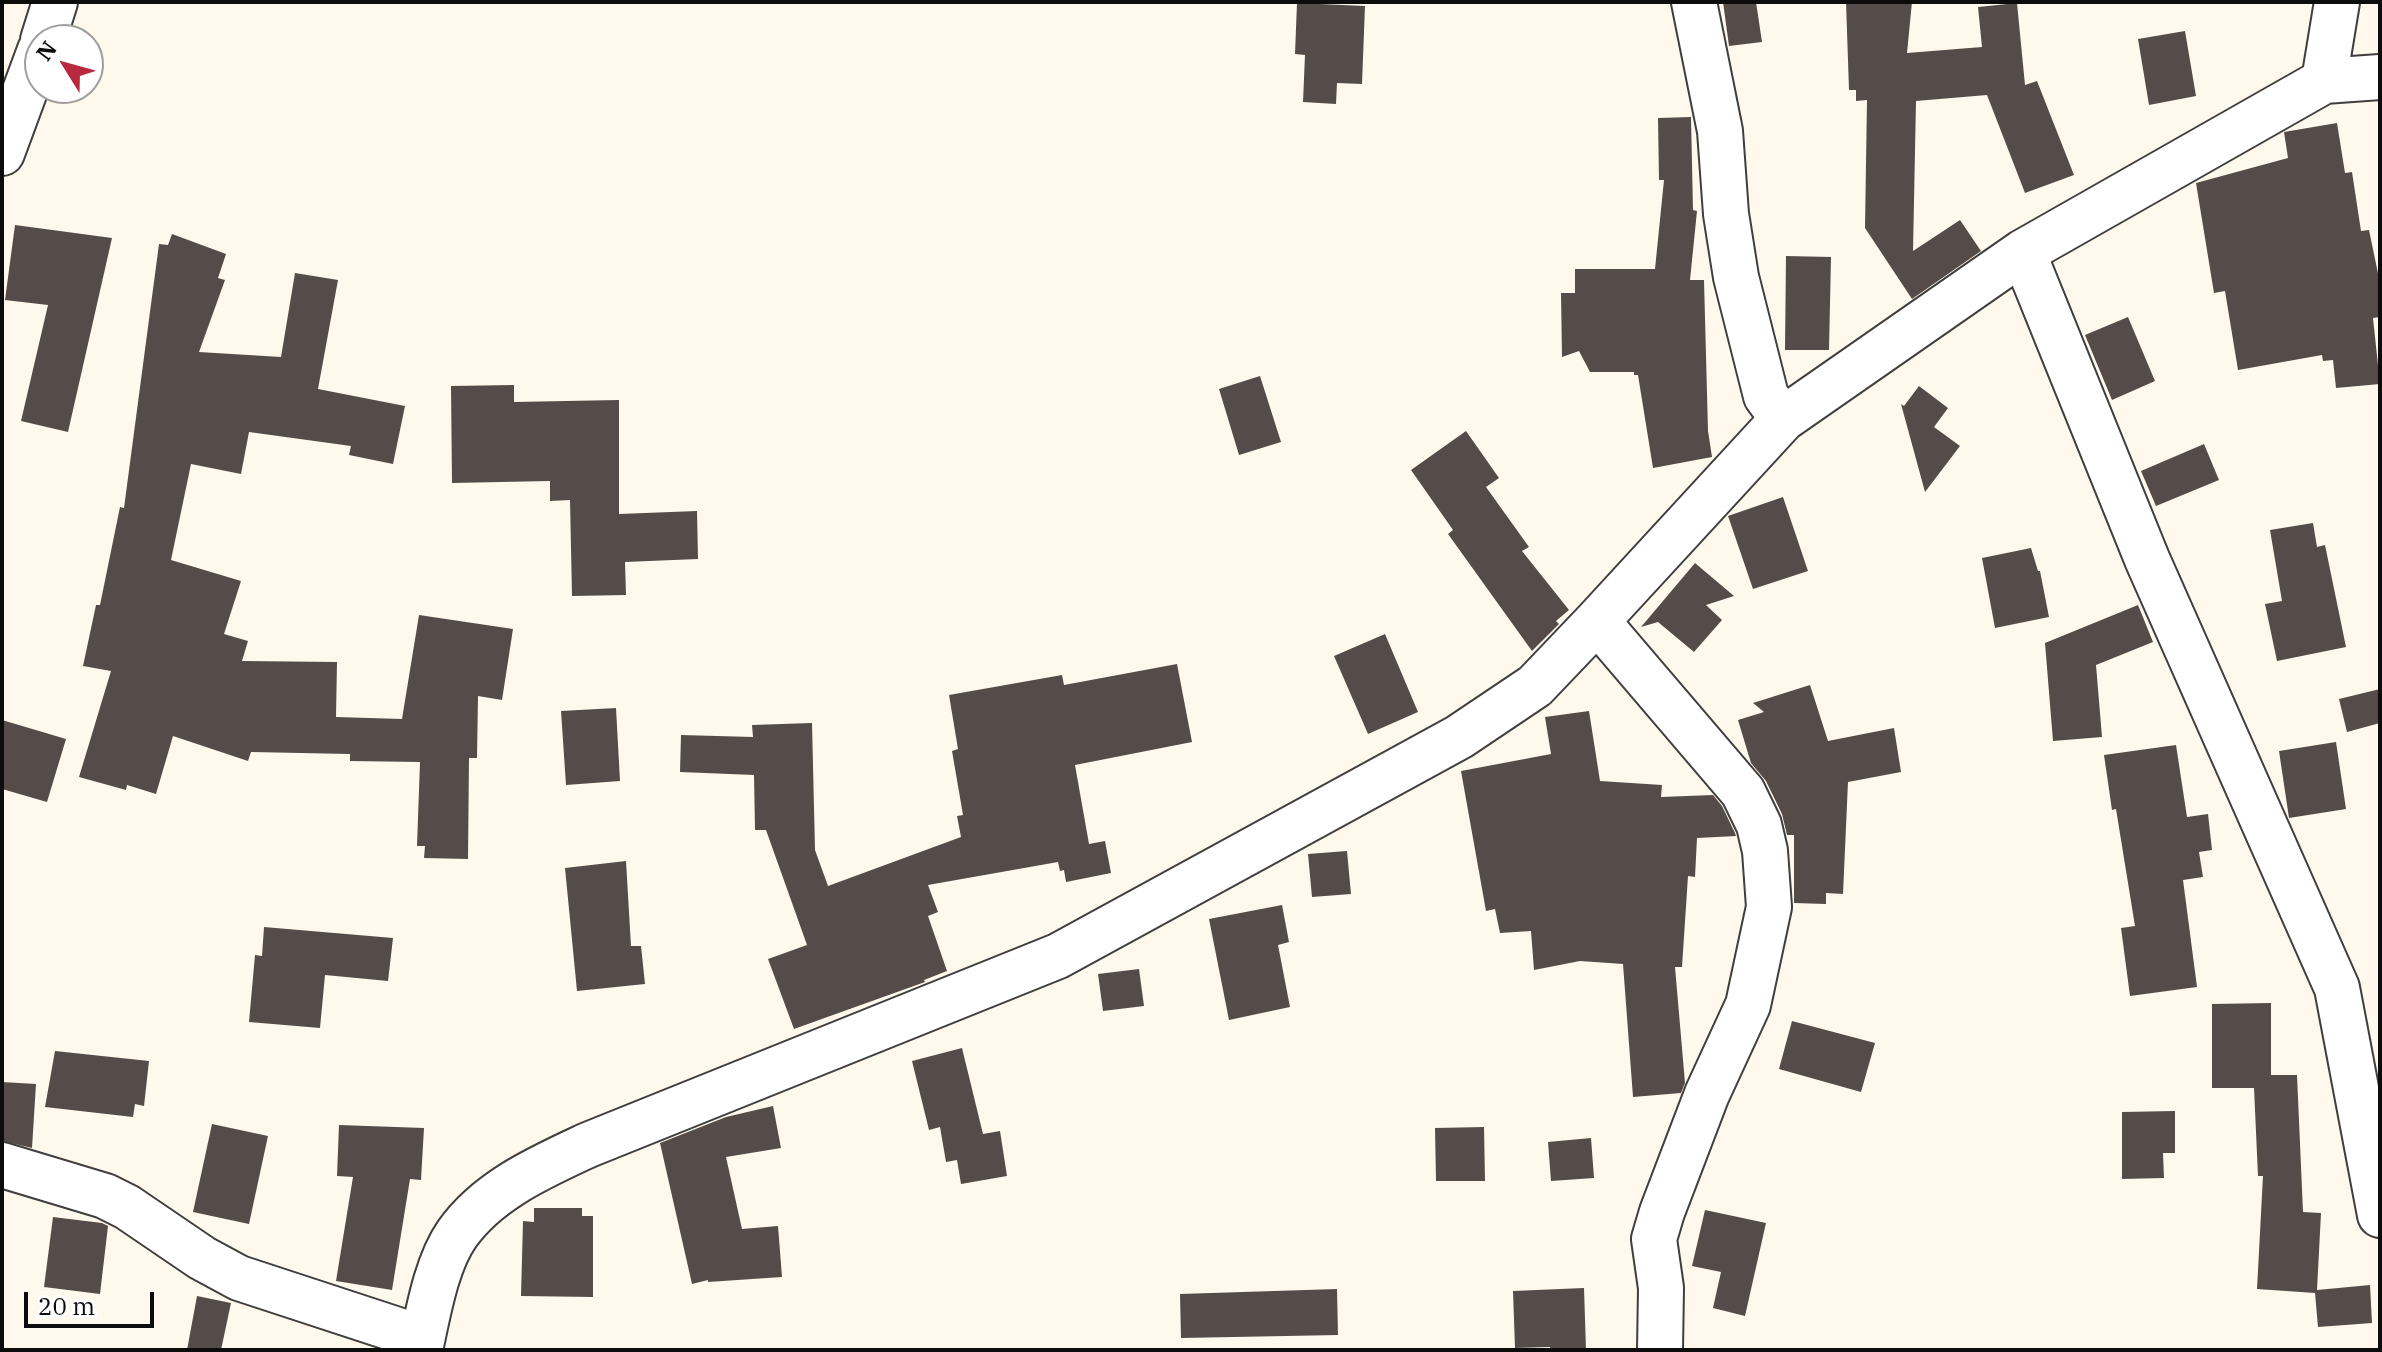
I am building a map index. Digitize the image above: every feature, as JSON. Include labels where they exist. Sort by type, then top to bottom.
[{"type":"street","points":[[48,24],[55,2]]},
{"type":"street","points":[[1694,2],[1720,131],[1726,214],[1736,277],[1766,396],[1783,419]]},
{"type":"street","points":[[2324,81],[2337,2]]},
{"type":"street","points":[[2,1165],[105,1196],[239,1278],[421,1344],[442,1264],[457,1234],[504,1189],[538,1168],[588,1145],[1058,956],[1459,737],[1535,686],[1783,419],[2023,252],[2324,81],[2380,77]]},
{"type":"street","points":[[2,153],[24,93]]},
{"type":"street","points":[[2023,252],[2147,559],[2337,988],[2380,1215]]},
{"type":"street","points":[[1597,621],[1743,792],[1759,825],[1767,873],[1769,907],[1748,1005],[1707,1094],[1654,1239],[1661,1288],[1660,1350]]},
{"type":"building","points":[[1723,2],[1756,2],[1762,42],[1729,46]]},
{"type":"building","points":[[1846,2],[1912,2],[1907,53],[1982,47],[1978,7],[2017,3],[2025,85],[2037,81],[2074,175],[2025,193],[1987,95],[1916,101],[1913,251],[1960,220],[1981,251],[1912,299],[1865,228],[1867,100],[1856,101],[1856,90],[1849,90]]},
{"type":"building","points":[[1297,3],[1365,6],[1362,84],[1337,83],[1336,104],[1303,102],[1305,55],[1295,54]]},
{"type":"building","points":[[2185,31],[2196,96],[2149,105],[2138,39]]},
{"type":"building","points":[[1691,117],[1693,210],[1697,211],[1690,280],[1704,280],[1708,431],[1712,457],[1653,468],[1638,375],[1634,372],[1590,372],[1579,351],[1562,357],[1561,293],[1575,293],[1575,269],[1655,269],[1664,180],[1659,180],[1658,118]]},
{"type":"building","points":[[2337,123],[2345,173],[2352,172],[2361,231],[2369,230],[2380,283],[2380,317],[2373,318],[2380,384],[2336,388],[2333,360],[2323,361],[2322,355],[2238,370],[2225,291],[2214,293],[2196,183],[2288,158],[2284,132]]},
{"type":"building","points":[[15,225],[112,238],[68,432],[21,421],[48,305],[5,300]]},
{"type":"building","points":[[172,234],[226,254],[218,278],[225,280],[199,352],[281,357],[295,273],[338,280],[318,389],[405,406],[393,464],[349,455],[351,446],[249,432],[241,474],[191,464],[171,560],[241,581],[224,634],[248,641],[242,661],[337,662],[336,717],[402,719],[419,615],[513,629],[502,700],[478,696],[477,758],[469,758],[468,859],[424,858],[425,846],[417,846],[420,762],[350,761],[350,754],[251,752],[248,761],[173,736],[156,794],[127,785],[126,790],[79,777],[111,671],[83,666],[96,605],[100,605],[120,507],[124,508],[159,244],[168,245]]},
{"type":"building","points":[[1786,256],[1831,257],[1829,350],[1785,350]]},
{"type":"building","points":[[2128,317],[2155,381],[2112,400],[2085,335]]},
{"type":"building","points":[[1260,376],[1281,442],[1239,455],[1219,389]]},
{"type":"building","points":[[514,385],[514,402],[619,400],[619,514],[697,511],[698,559],[625,562],[626,595],[572,596],[570,500],[550,501],[550,481],[452,483],[451,386]]},
{"type":"building","points":[[1919,386],[1948,408],[1934,427],[1960,446],[1925,492],[1901,404],[1904,406]]},
{"type":"building","points":[[1466,431],[1499,478],[1486,487],[1529,547],[1522,551],[1569,610],[1532,651],[1448,534],[1453,530],[1411,470]]},
{"type":"building","points":[[2204,444],[2219,480],[2156,506],[2141,471]]},
{"type":"building","points":[[1783,497],[1808,571],[1753,589],[1728,516]]},
{"type":"building","points":[[2313,523],[2317,547],[2325,545],[2346,647],[2277,661],[2265,604],[2282,601],[2270,530]]},
{"type":"building","points":[[2031,548],[2040,571],[2049,617],[1995,628],[1982,558]]},
{"type":"building","points":[[1695,563],[1734,596],[1706,605],[1722,620],[1694,652],[1658,622],[1641,627]]},
{"type":"building","points":[[2138,605],[2153,642],[2096,665],[2102,737],[2053,741],[2045,643]]},
{"type":"building","points":[[1385,634],[1418,712],[1368,734],[1334,656]]},
{"type":"building","points":[[1177,664],[1192,742],[1075,765],[1089,844],[1105,841],[1111,873],[1066,882],[1064,870],[1060,871],[1058,862],[928,885],[938,912],[928,916],[947,971],[925,982],[794,1029],[768,959],[807,945],[766,830],[755,830],[754,775],[680,772],[681,735],[753,737],[752,725],[812,723],[815,850],[828,886],[961,837],[957,816],[963,815],[952,751],[958,749],[949,695],[1062,675],[1064,685]]},
{"type":"building","points":[[1810,685],[1828,741],[1894,728],[1901,772],[1848,782],[1843,894],[1826,893],[1826,904],[1794,903],[1794,835],[1787,835],[1782,814],[1766,781],[1751,763],[1738,720],[1764,712],[1753,703]]},
{"type":"building","points":[[2380,689],[2380,723],[2347,732],[2339,699]]},
{"type":"building","points":[[616,708],[620,781],[566,785],[561,711]]},
{"type":"building","points":[[1589,711],[1600,781],[1662,785],[1661,797],[1713,795],[1722,806],[1736,836],[1697,838],[1695,877],[1688,876],[1682,967],[1675,967],[1685,1083],[1681,1093],[1633,1097],[1623,964],[1580,961],[1534,970],[1531,931],[1500,933],[1495,909],[1486,911],[1461,771],[1551,754],[1545,717]]},
{"type":"building","points":[[2,720],[66,739],[47,802],[2,789]]},
{"type":"building","points":[[2336,742],[2346,809],[2289,818],[2279,751]]},
{"type":"building","points":[[2176,745],[2187,817],[2208,814],[2212,850],[2199,852],[2203,877],[2183,880],[2197,987],[2130,996],[2121,928],[2135,926],[2104,755]]},
{"type":"building","points":[[1347,851],[1351,894],[1312,897],[1308,854]]},
{"type":"building","points":[[626,861],[631,946],[641,946],[645,984],[577,991],[565,868]]},
{"type":"building","points":[[1282,905],[1289,942],[1278,945],[1290,1007],[1229,1020],[1209,919]]},
{"type":"building","points":[[264,927],[393,938],[388,981],[325,975],[320,1028],[249,1022],[255,955],[262,956]]},
{"type":"building","points":[[1139,969],[1144,1006],[1103,1011],[1098,974]]},
{"type":"building","points":[[2271,1003],[2271,1075],[2297,1075],[2303,1212],[2321,1213],[2317,1290],[2370,1285],[2372,1323],[2318,1327],[2315,1293],[2257,1289],[2263,1176],[2258,1176],[2254,1088],[2212,1088],[2212,1004]]},
{"type":"building","points":[[1792,1021],[1875,1043],[1861,1092],[1779,1069]]},
{"type":"building","points":[[962,1048],[983,1134],[1000,1131],[1007,1176],[961,1184],[957,1160],[946,1162],[940,1127],[929,1130],[912,1061]]},
{"type":"building","points":[[55,1051],[149,1061],[144,1106],[135,1104],[133,1117],[45,1107]]},
{"type":"building","points":[[2,1082],[36,1084],[32,1148],[2,1141]]},
{"type":"building","points":[[773,1106],[781,1148],[726,1157],[742,1229],[778,1226],[782,1277],[708,1280],[692,1284],[660,1143],[726,1117]]},
{"type":"building","points":[[2175,1111],[2175,1153],[2163,1153],[2164,1178],[2122,1179],[2122,1112]]},
{"type":"building","points":[[212,1124],[268,1136],[249,1224],[193,1212]]},
{"type":"building","points":[[339,1125],[424,1128],[421,1180],[410,1179],[392,1290],[336,1281],[353,1177],[337,1176]]},
{"type":"building","points":[[1484,1127],[1485,1181],[1436,1181],[1435,1128]]},
{"type":"building","points":[[1591,1138],[1594,1178],[1551,1181],[1548,1142]]},
{"type":"building","points":[[534,1208],[582,1208],[582,1216],[593,1216],[593,1297],[521,1296],[523,1221],[534,1222]]},
{"type":"building","points":[[1705,1210],[1766,1223],[1745,1316],[1713,1308],[1721,1272],[1692,1266]]},
{"type":"building","points":[[53,1217],[108,1226],[100,1294],[44,1287]]},
{"type":"building","points":[[1584,1288],[1586,1350],[1515,1348],[1513,1291]]},
{"type":"building","points":[[1337,1289],[1338,1335],[1181,1338],[1180,1294]]},
{"type":"building","points":[[197,1296],[231,1303],[221,1350],[187,1350]]}]
